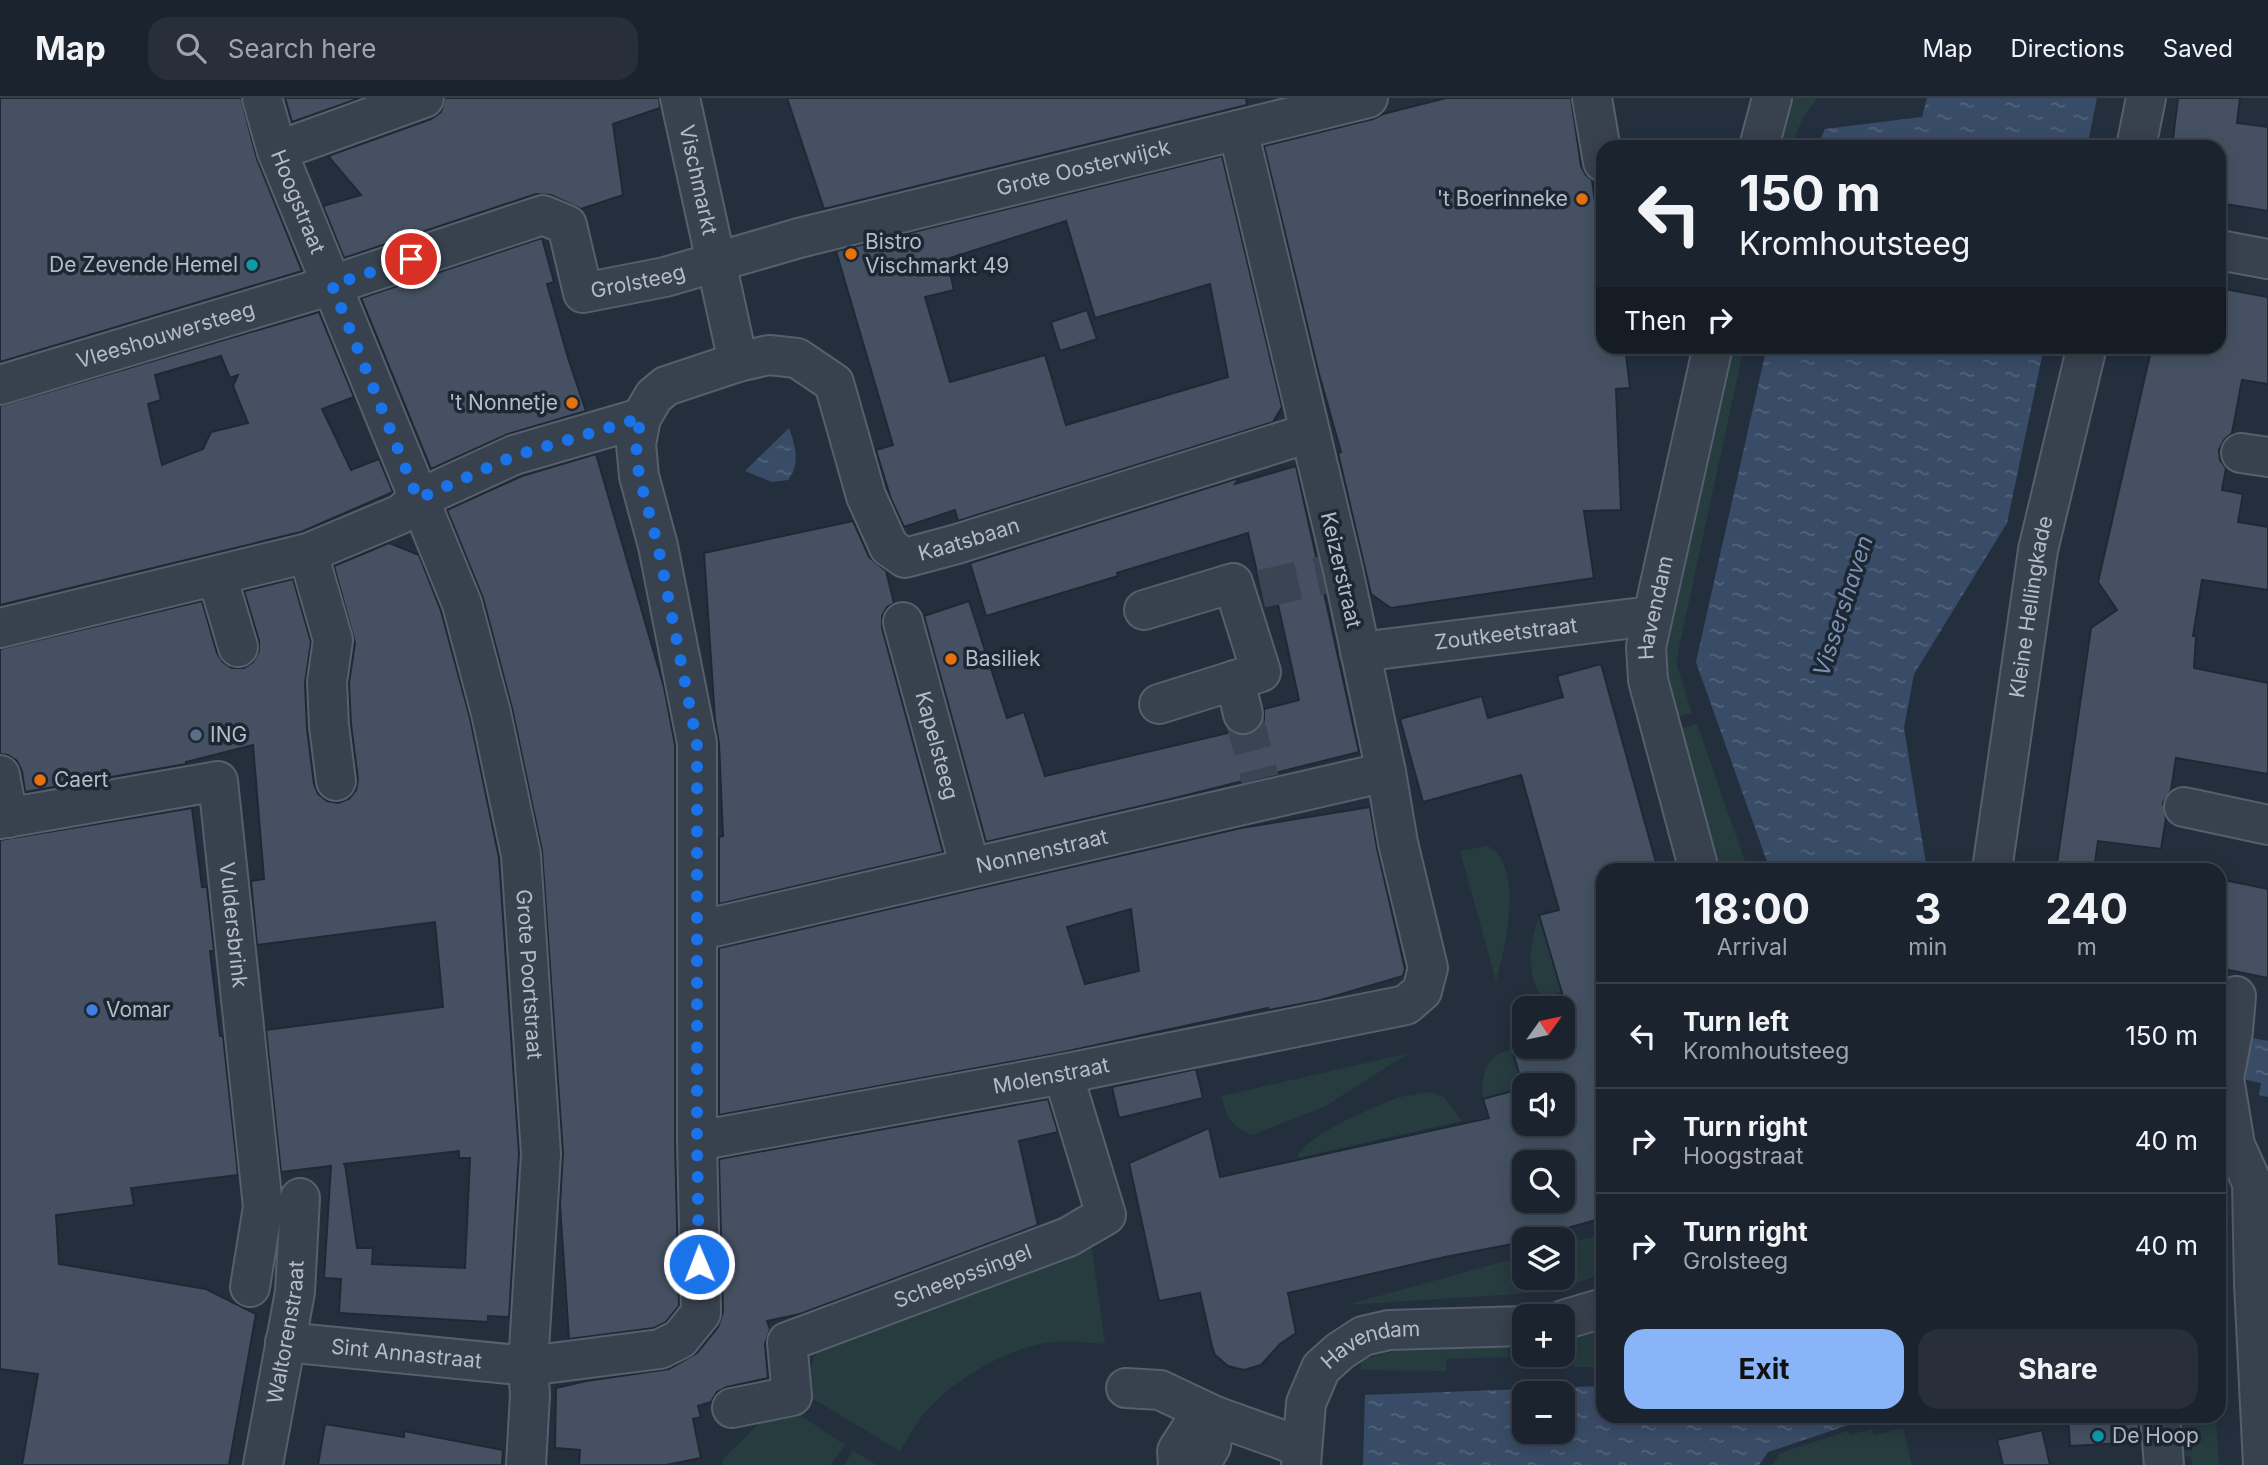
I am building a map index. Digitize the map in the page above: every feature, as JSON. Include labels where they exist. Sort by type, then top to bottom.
[{"type":"street","name":"Hoogstraat","points":[[262,98],[277,151],[418,499]]},
{"type":"street","name":"Vischmarkt","points":[[680,98],[738,362]]},
{"type":"street","name":"Grote Oosterwijck","points":[[799,238],[1257,117],[1368,98]]},
{"type":"street","points":[[1592,98],[1599,140]]},
{"type":"street","points":[[1761,140],[1772,98]]},
{"type":"street","points":[[2137,140],[2146,98]]},
{"type":"street","points":[[277,151],[414,100]]},
{"type":"street","name":"Keizerstraat","points":[[1257,117],[1286,325],[1309,433],[1333,572],[1360,652],[1398,843],[1428,968],[1422,991],[1406,1005]]},
{"type":"street","name":"Grolsteeg","points":[[332,285],[543,215],[568,225],[583,293],[716,264]]},
{"type":"street","name":"Vischmarkt","points":[[716,264],[799,238]]},
{"type":"street","points":[[2226,251],[2268,259]]},
{"type":"street","name":"Vleeshouwersteeg","points":[[0,385],[332,285]]},
{"type":"street","name":"Havendam","points":[[1697,863],[1648,680],[1646,648],[1711,354]]},
{"type":"street","name":"Kleine Hellingkade","points":[[1993,863],[2038,550],[2085,354]]},
{"type":"street","name":"Kaatsbaan","points":[[641,418],[654,396],[666,386],[738,362],[769,355],[797,358],[834,383],[866,496],[889,547],[905,558],[1309,433]]},
{"type":"street","points":[[0,628],[308,553],[401,514],[418,499],[514,456],[641,418]]},
{"type":"street","name":"Sint Annastraat","points":[[285,1342],[528,1366],[660,1349],[680,1339],[701,1313],[697,1141],[697,743],[658,546],[639,476],[636,444],[641,418]]},
{"type":"street","name":"Grote Poortstraat","points":[[418,499],[462,604],[491,713],[521,855],[541,1154],[528,1366],[530,1395],[526,1465]]},
{"type":"street","points":[[308,553],[333,640],[327,682],[336,781]]},
{"type":"street","points":[[218,576],[238,647]]},
{"type":"street","points":[[1144,610],[1233,583],[1249,592],[1261,673],[1239,697],[1159,704]]},
{"type":"street","name":"Zoutkeetstraat","points":[[1360,652],[1651,616]]},
{"type":"street","name":"Kapelsteeg","points":[[903,622],[970,867]]},
{"type":"street","name":"Nonnenstraat","points":[[697,931],[970,867],[1263,789],[1386,772]]},
{"type":"street","points":[[0,775],[4,818]]},
{"type":"street","name":"Vuldersbrink","points":[[4,818],[218,781],[263,1207],[250,1287]]},
{"type":"street","points":[[2184,807],[2268,825]]},
{"type":"street","name":"Molenstraat","points":[[697,1141],[1063,1074],[1406,1005]]},
{"type":"street","points":[[2226,1068],[2239,1005]]},
{"type":"street","name":"Scheepssingel","points":[[732,1408],[792,1396],[787,1342],[1068,1237],[1106,1214],[1063,1074]]},
{"type":"street","points":[[2226,1123],[2227,1145],[2252,1183],[2263,1465]]},
{"type":"street","name":"Waltorenstraat","points":[[263,1465],[295,1292],[300,1198]]},
{"type":"street","points":[[1575,1316],[1596,1310]]},
{"type":"street","name":"Havendam","points":[[1302,1456],[1306,1402],[1321,1368],[1363,1336],[1389,1330],[1512,1326]]},
{"type":"street","points":[[1126,1388],[1160,1390],[1302,1456]]},
{"type":"street","points":[[1178,1465],[1177,1451],[1194,1424],[1215,1416]]},
{"type":"street","points":[[1200,1465],[1211,1446],[1215,1416]]},
{"type":"street","points":[[2161,1423],[2164,1465]]},
{"type":"green space","points":[[1792,98],[1818,98],[1803,117],[1794,140],[1777,140]]},
{"type":"green space","points":[[1728,354],[1742,354],[1677,657],[1677,666],[1692,713],[1674,717],[1666,680],[1666,642]]},
{"type":"green space","points":[[1697,724],[1746,863],[1715,863],[1679,729]]},
{"type":"green space","points":[[1488,846],[1500,857],[1509,885],[1506,936],[1496,981],[1460,851]]},
{"type":"green space","points":[[1539,915],[1562,993],[1541,996],[1531,968],[1533,937]]},
{"type":"green space","points":[[1512,1049],[1512,1059],[1515,1059],[1519,1073],[1512,1073],[1512,1091],[1483,1099],[1484,1074],[1490,1061]]},
{"type":"green space","points":[[1409,1053],[1324,1107],[1251,1135],[1234,1124],[1225,1110],[1222,1096]]},
{"type":"green space","points":[[1430,1092],[1443,1096],[1462,1121],[1297,1158],[1313,1140],[1341,1123],[1397,1098]]},
{"type":"green space","points":[[1596,1236],[1596,1276],[1575,1283],[1575,1242]]},
{"type":"green space","points":[[1091,1242],[1105,1344],[1045,1343],[993,1361],[966,1377],[930,1407],[900,1451],[810,1397],[806,1381],[818,1346]]},
{"type":"green space","points":[[1512,1259],[1512,1290],[1555,1290],[1549,1292],[1346,1305]]},
{"type":"green space","points":[[1596,1332],[1596,1367],[1575,1367],[1575,1338]]},
{"type":"green space","points":[[1507,1342],[1509,1357],[1446,1359],[1447,1371],[1361,1370],[1361,1360],[1400,1349]]},
{"type":"green space","points":[[797,1413],[845,1445],[830,1465],[723,1465],[723,1459],[763,1420]]},
{"type":"green space","points":[[2170,1423],[2216,1423],[2219,1465],[2192,1465],[2191,1457],[2177,1454]]},
{"type":"green space","points":[[1903,1428],[1912,1465],[1772,1465],[1780,1453],[1848,1431],[1850,1435],[1872,1429],[1874,1435]]},
{"type":"green space","points":[[853,1451],[877,1465],[844,1465]]},
{"type":"water","points":[[1927,98],[2097,98],[2088,140],[1820,140],[1825,129],[1922,117]]},
{"type":"water","name":"Vissershaven","points":[[1765,354],[2043,354],[2007,523],[1914,674],[1904,728],[1926,863],[1768,863],[1696,662]]},
{"type":"water","points":[[789,428],[796,461],[788,480],[772,482],[745,471]]},
{"type":"water","points":[[2226,1033],[2268,1041],[2268,1097],[2259,1095],[2261,1083],[2226,1076]]},
{"type":"water","points":[[1596,1386],[1596,1423],[1854,1423],[1768,1452],[1759,1465],[1363,1465],[1365,1395],[1512,1389],[1512,1444],[1575,1444],[1575,1387]]},
{"type":"building","points":[[0,98],[241,98],[257,159],[302,271],[0,362]]},
{"type":"building","points":[[285,98],[360,98],[292,122]]},
{"type":"building","points":[[445,98],[659,98],[660,108],[613,124],[623,195],[581,209],[551,195],[536,194],[344,258],[323,206],[361,195],[328,156],[431,119],[441,112]]},
{"type":"building","points":[[787,98],[1246,98],[1247,105],[824,209]]},
{"type":"building","points":[[1446,98],[1571,98],[1581,166],[1592,180],[1596,209],[1596,354],[1626,354],[1630,388],[1616,389],[1621,510],[1584,511],[1594,578],[1391,608],[1371,594],[1338,453],[1341,452],[1319,374],[1264,146],[1373,119]]},
{"type":"building","points":[[2178,98],[2240,98],[2237,123],[2268,127],[2268,211],[2226,204],[2226,140],[2173,140]]},
{"type":"building","points":[[1222,156],[1282,407],[1273,422],[958,521],[955,510],[904,527],[891,499],[876,450],[893,445],[836,251]],"holes":[[[1066,221],[1095,318],[1210,284],[1228,377],[1066,425],[1045,355],[950,382],[925,297],[954,290],[947,259]]]},
{"type":"building","points":[[542,238],[554,282],[547,284],[586,411],[508,434],[431,469],[361,298]]},
{"type":"building","points":[[2226,289],[2268,297],[2268,384],[2242,380],[2232,433],[2224,440],[2219,450],[2220,460],[2226,468],[2222,490],[2243,494],[2238,522],[2268,527],[2268,590],[2202,580],[2193,636],[2196,636],[2194,668],[2268,683],[2268,774],[2176,758],[2171,790],[2163,803],[2166,818],[2161,849],[2098,841],[2095,863],[2057,863],[2091,628],[2117,610],[2098,582],[2150,354],[2226,354]]},
{"type":"building","points":[[1087,310],[1097,339],[1060,351],[1051,322]]},
{"type":"building","points":[[319,312],[354,397],[322,409],[351,470],[379,459],[393,492],[301,532],[0,605],[0,406]],"holes":[[[221,356],[230,378],[238,375],[233,386],[248,423],[211,432],[203,449],[162,465],[148,404],[161,400],[155,375]]]},
{"type":"building","points":[[596,454],[664,687],[675,745],[675,1142],[679,1306],[666,1322],[654,1328],[569,1339],[560,1205],[563,1153],[542,851],[512,708],[483,598],[447,510],[522,476]]},
{"type":"building","points":[[1296,466],[1359,752],[986,842],[924,616],[969,601],[1007,718],[1024,712],[1045,776],[1232,732],[1249,735],[1264,721],[1264,709],[1299,700],[1275,591],[1262,594],[1248,533],[986,616],[970,563],[1239,478],[1235,484]]},
{"type":"building","points":[[853,521],[869,557],[886,571],[894,603],[887,607],[882,616],[882,628],[943,852],[719,904],[719,837],[723,836],[719,743],[715,720],[704,553]]},
{"type":"building","points":[[389,543],[419,555],[441,611],[470,718],[499,858],[519,1154],[509,1317],[488,1316],[488,1322],[339,1313],[341,1279],[324,1278],[331,1166],[281,1172],[266,1030],[443,1007],[435,922],[257,945],[251,881],[264,879],[253,745],[186,764],[25,792],[22,771],[17,761],[8,755],[0,754],[0,649],[202,601],[217,653],[223,662],[232,668],[244,668],[253,662],[259,651],[259,641],[244,591],[293,579],[311,642],[305,683],[314,784],[318,794],[327,801],[338,803],[349,799],[356,790],[358,779],[349,683],[355,643],[334,566]],"holes":[[[459,1151],[459,1158],[470,1158],[465,1268],[372,1264],[373,1248],[357,1248],[343,1164]]]},
{"type":"building","points":[[1601,664],[1656,863],[1596,863],[1596,1220],[1571,1227],[1512,1227],[1512,1244],[1288,1293],[1296,1333],[1280,1344],[1261,1365],[1244,1370],[1228,1366],[1215,1355],[1200,1293],[1159,1301],[1129,1163],[1209,1128],[1220,1177],[1489,1118],[1483,1099],[1512,1091],[1512,1136],[1575,1136],[1575,1073],[1519,1073],[1515,1059],[1575,1059],[1575,996],[1552,996],[1562,993],[1539,915],[1559,910],[1521,775],[1423,802],[1400,719],[1482,696],[1488,718],[1563,697],[1557,676]]},
{"type":"building","points":[[1370,807],[1405,969],[1403,976],[1321,1000],[1269,1010],[1268,1008],[1059,1053],[719,1115],[719,948],[1241,828]],"holes":[[[1131,909],[1139,971],[1085,984],[1067,927]]]},
{"type":"building","points":[[192,808],[202,887],[207,887],[214,951],[210,951],[220,1036],[223,1036],[238,1175],[131,1188],[134,1205],[56,1215],[59,1264],[206,1289],[256,1314],[229,1465],[22,1465],[38,1374],[0,1369],[0,840]]},
{"type":"building","points":[[2226,880],[2268,889],[2268,978],[2226,969]]},
{"type":"building","points":[[1196,1069],[1203,1098],[1119,1118],[1112,1087]]},
{"type":"building","points":[[1048,1099],[1058,1132],[1019,1141],[1038,1225],[800,1314],[767,1321],[770,1329],[765,1344],[768,1378],[727,1387],[717,1392],[711,1402],[698,1406],[701,1417],[693,1419],[701,1458],[666,1465],[579,1465],[580,1450],[555,1448],[556,1388],[669,1369],[697,1353],[718,1327],[723,1312],[719,1159]]},
{"type":"building","name":"De Hoop","points":[[2068,1423],[2139,1423],[2140,1442],[2070,1446]]},
{"type":"building","points":[[325,1424],[404,1437],[404,1431],[503,1450],[502,1465],[318,1465]]},
{"type":"building","points":[[2042,1430],[2050,1465],[2003,1465],[1997,1440]]},
{"type":"tunnel","points":[[1261,589],[1323,575]]},
{"type":"tunnel","points":[[1243,714],[1260,779]]},
{"type":"place","name":"'t Boerinneke","points":[[1582,199]]},
{"type":"place","name":"Bistro Vischmarkt 49","points":[[851,254]]},
{"type":"place","name":"De Zevende Hemel","points":[[252,265]]},
{"type":"place","name":"'t Nonnetje","points":[[572,403]]},
{"type":"place","name":"Basiliek","points":[[951,659]]},
{"type":"place","name":"ING","points":[[196,735]]},
{"type":"place","name":"Caert","points":[[40,780]]},
{"type":"place","name":"Vomar","points":[[92,1010]]},
{"type":"place","name":"De Hoop","points":[[2098,1436]]},
{"type":"route","points":[[411,259],[332,285],[418,499],[514,456],[641,418],[636,444],[639,476],[658,546],[697,743],[699,1264]]}]
